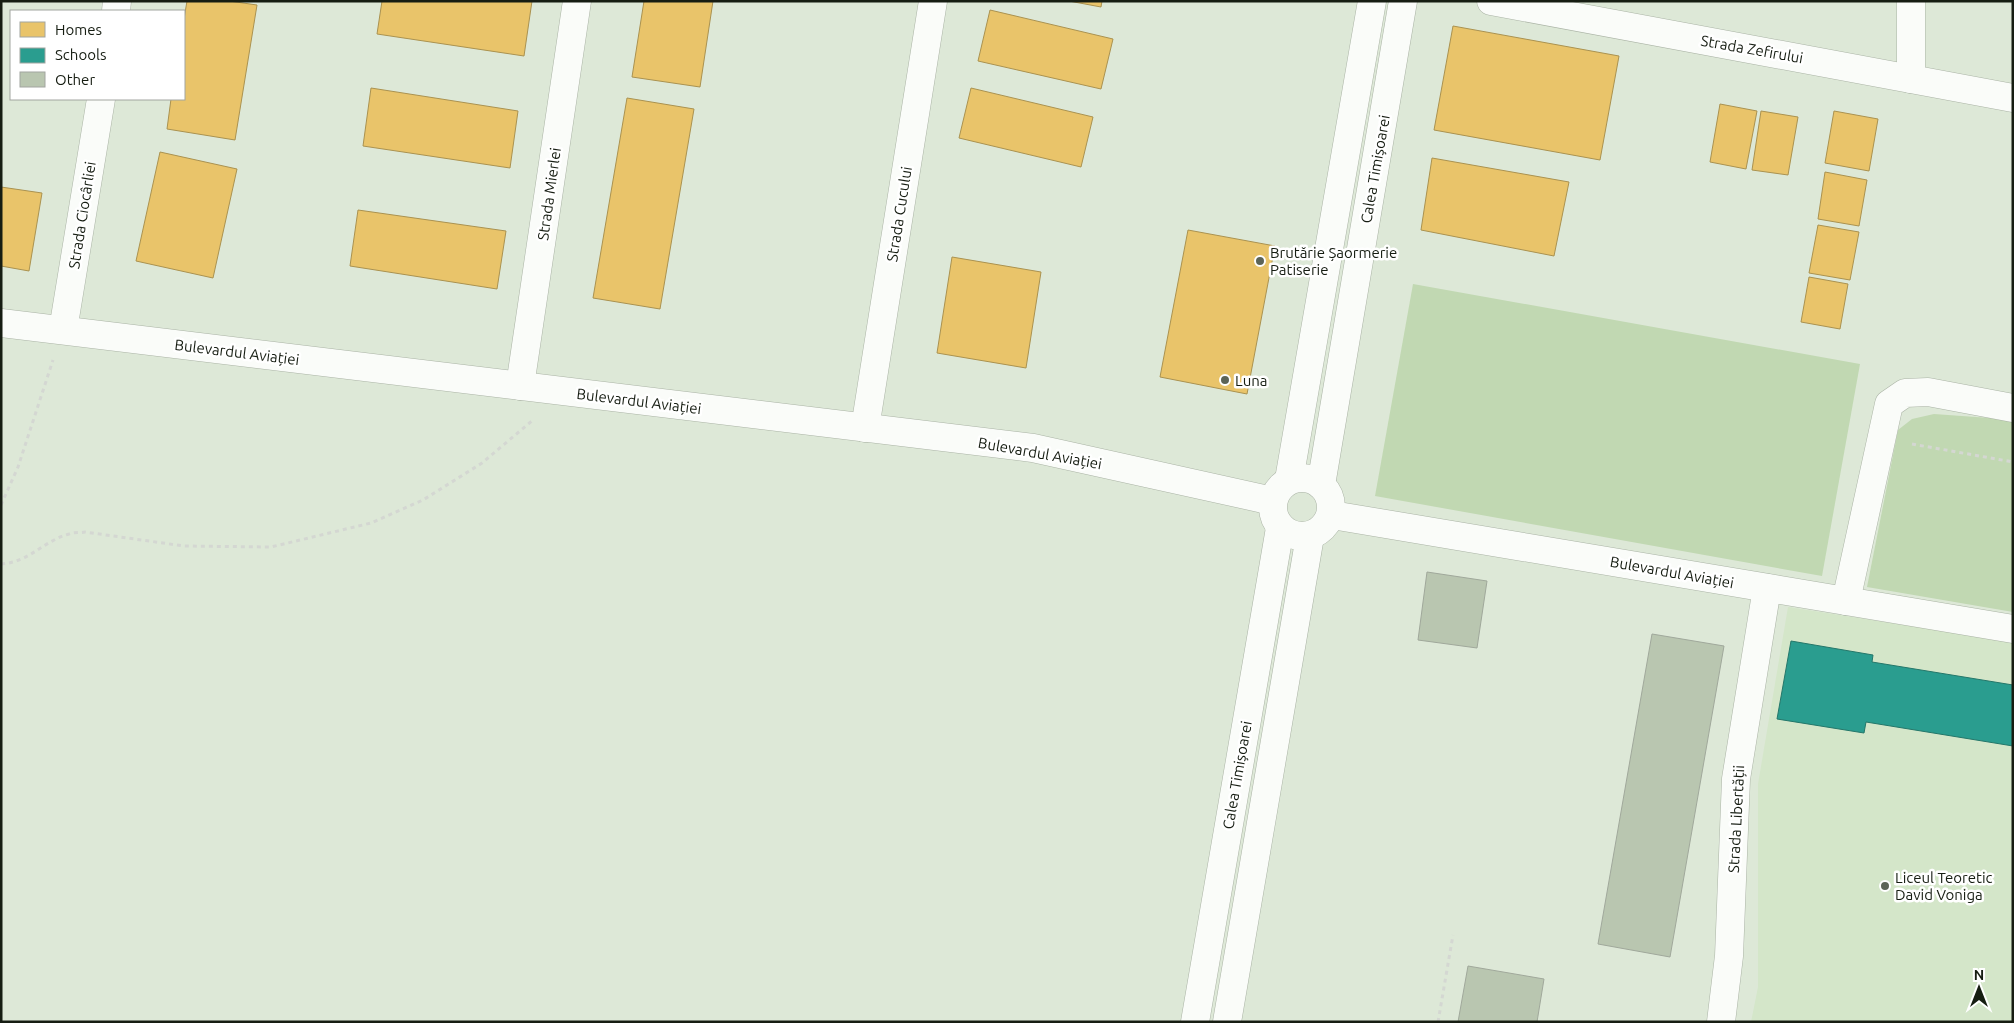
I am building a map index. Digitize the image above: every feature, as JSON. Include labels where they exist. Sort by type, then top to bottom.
[{"type":"street","name":"Strada Mierlei","points":[[520,386],[577,1]]},
{"type":"street","name":"Strada Cucului","points":[[865,428],[933,1]]},
{"type":"street","name":"Calea Timișoarei","points":[[1281,490],[1372,1]]},
{"type":"street","name":"Calea Timișoarei","points":[[1321,484],[1403,1]]},
{"type":"street","name":"Strada Zefirului","points":[[1491,1],[2013,98]]},
{"type":"street","points":[[1911,1],[1911,79]]},
{"type":"street","name":"Strada Ciocârliei","points":[[63,330],[101,100]]},
{"type":"street","name":"Bulevardul Aviației","points":[[1,323],[1033,448],[1281,490]]},
{"type":"street","points":[[1846,601],[1889,404],[1904,393],[1928,392],[2013,408]]},
{"type":"street","points":[[1306,478],[1321,484],[1331,498],[1332,515],[1324,528],[1310,536],[1294,536],[1280,528],[1273,515],[1281,490],[1306,478]]},
{"type":"street","name":"Bulevardul Aviației","points":[[1332,515],[2013,629]]},
{"type":"street","name":"Calea Timișoarei","points":[[1194,1022],[1280,528]]},
{"type":"street","name":"Calea Timișoarei","points":[[1227,1022],[1310,536]]},
{"type":"street","name":"Strada Libertății","points":[[1721,1022],[1730,956],[1736,779],[1767,588]]},
{"type":"path","points":[[1,505],[18,467],[63,330]]},
{"type":"path","points":[[1,564],[22,560],[54,540],[70,534],[85,532],[184,546],[271,547],[371,524],[423,500],[482,463],[564,392]]},
{"type":"path","points":[[1882,438],[2013,462]]},
{"type":"path","points":[[1438,1022],[1453,935]]},
{"type":"shaded area","points":[[1413,284],[1860,364],[1822,576],[1375,496]]},
{"type":"shaded area","points":[[1934,414],[1990,418],[2013,422],[2013,612],[1867,587],[1898,430],[1912,419]]},
{"type":"shaded area","name":"Liceul Teoretic David Voniga","points":[[1788,607],[2013,642],[2013,1022],[1751,1022],[1758,987],[1758,784]]},
{"type":"building: Homes","points":[[187,1],[229,1],[257,5],[235,140],[167,129],[171,100],[185,100],[185,13]]},
{"type":"building: Homes","points":[[382,1],[532,1],[524,56],[377,34]]},
{"type":"building: Homes","points":[[644,1],[713,1],[700,87],[632,77]]},
{"type":"building: Homes","points":[[1069,1],[1102,1],[1101,7]]},
{"type":"building: Homes","points":[[990,10],[1113,39],[1101,89],[978,61]]},
{"type":"building: Homes","points":[[1453,26],[1619,56],[1600,160],[1434,130]]},
{"type":"building: Homes","points":[[371,88],[518,111],[510,168],[363,146]]},
{"type":"building: Homes","points":[[971,88],[1093,117],[1081,167],[959,138]]},
{"type":"building: Homes","points":[[627,98],[694,109],[660,309],[593,298]]},
{"type":"building: Homes","points":[[1720,104],[1757,111],[1746,169],[1710,162]]},
{"type":"building: Homes","points":[[1761,111],[1798,117],[1788,175],[1752,170]]},
{"type":"building: Homes","points":[[1834,111],[1878,119],[1869,171],[1825,163]]},
{"type":"building: Homes","points":[[160,152],[237,169],[213,278],[136,261]]},
{"type":"building: Homes","points":[[1432,158],[1569,182],[1554,256],[1421,230]]},
{"type":"building: Homes","points":[[1825,172],[1867,180],[1859,226],[1818,219]]},
{"type":"building: Homes","points":[[1,187],[42,193],[29,271],[1,266]]},
{"type":"building: Homes","points":[[358,210],[506,231],[497,289],[350,266]]},
{"type":"building: Homes","points":[[1818,225],[1859,232],[1850,280],[1809,273]]},
{"type":"building: Homes","points":[[1188,230],[1275,246],[1247,394],[1160,377]]},
{"type":"building: Homes","points":[[952,257],[1041,272],[1026,368],[937,353]]},
{"type":"building: Homes","points":[[1809,277],[1848,284],[1840,329],[1801,322]]},
{"type":"building: Schools","points":[[1791,641],[1873,655],[1872,662],[2013,685],[2013,746],[1866,722],[1864,733],[1777,719]]},
{"type":"building: Other","points":[[1427,572],[1487,581],[1477,648],[1418,640]]},
{"type":"building: Other","points":[[1652,634],[1724,646],[1670,957],[1598,944]]},
{"type":"building: Other","points":[[1468,966],[1544,979],[1537,1022],[1458,1022]]},
{"type":"place","name":"Brutărie Șaormerie Patiserie","points":[[1260,261]]},
{"type":"place","name":"Luna","points":[[1225,380]]},
{"type":"place","name":"Liceul Teoretic David Voniga","points":[[1885,886]]}]
